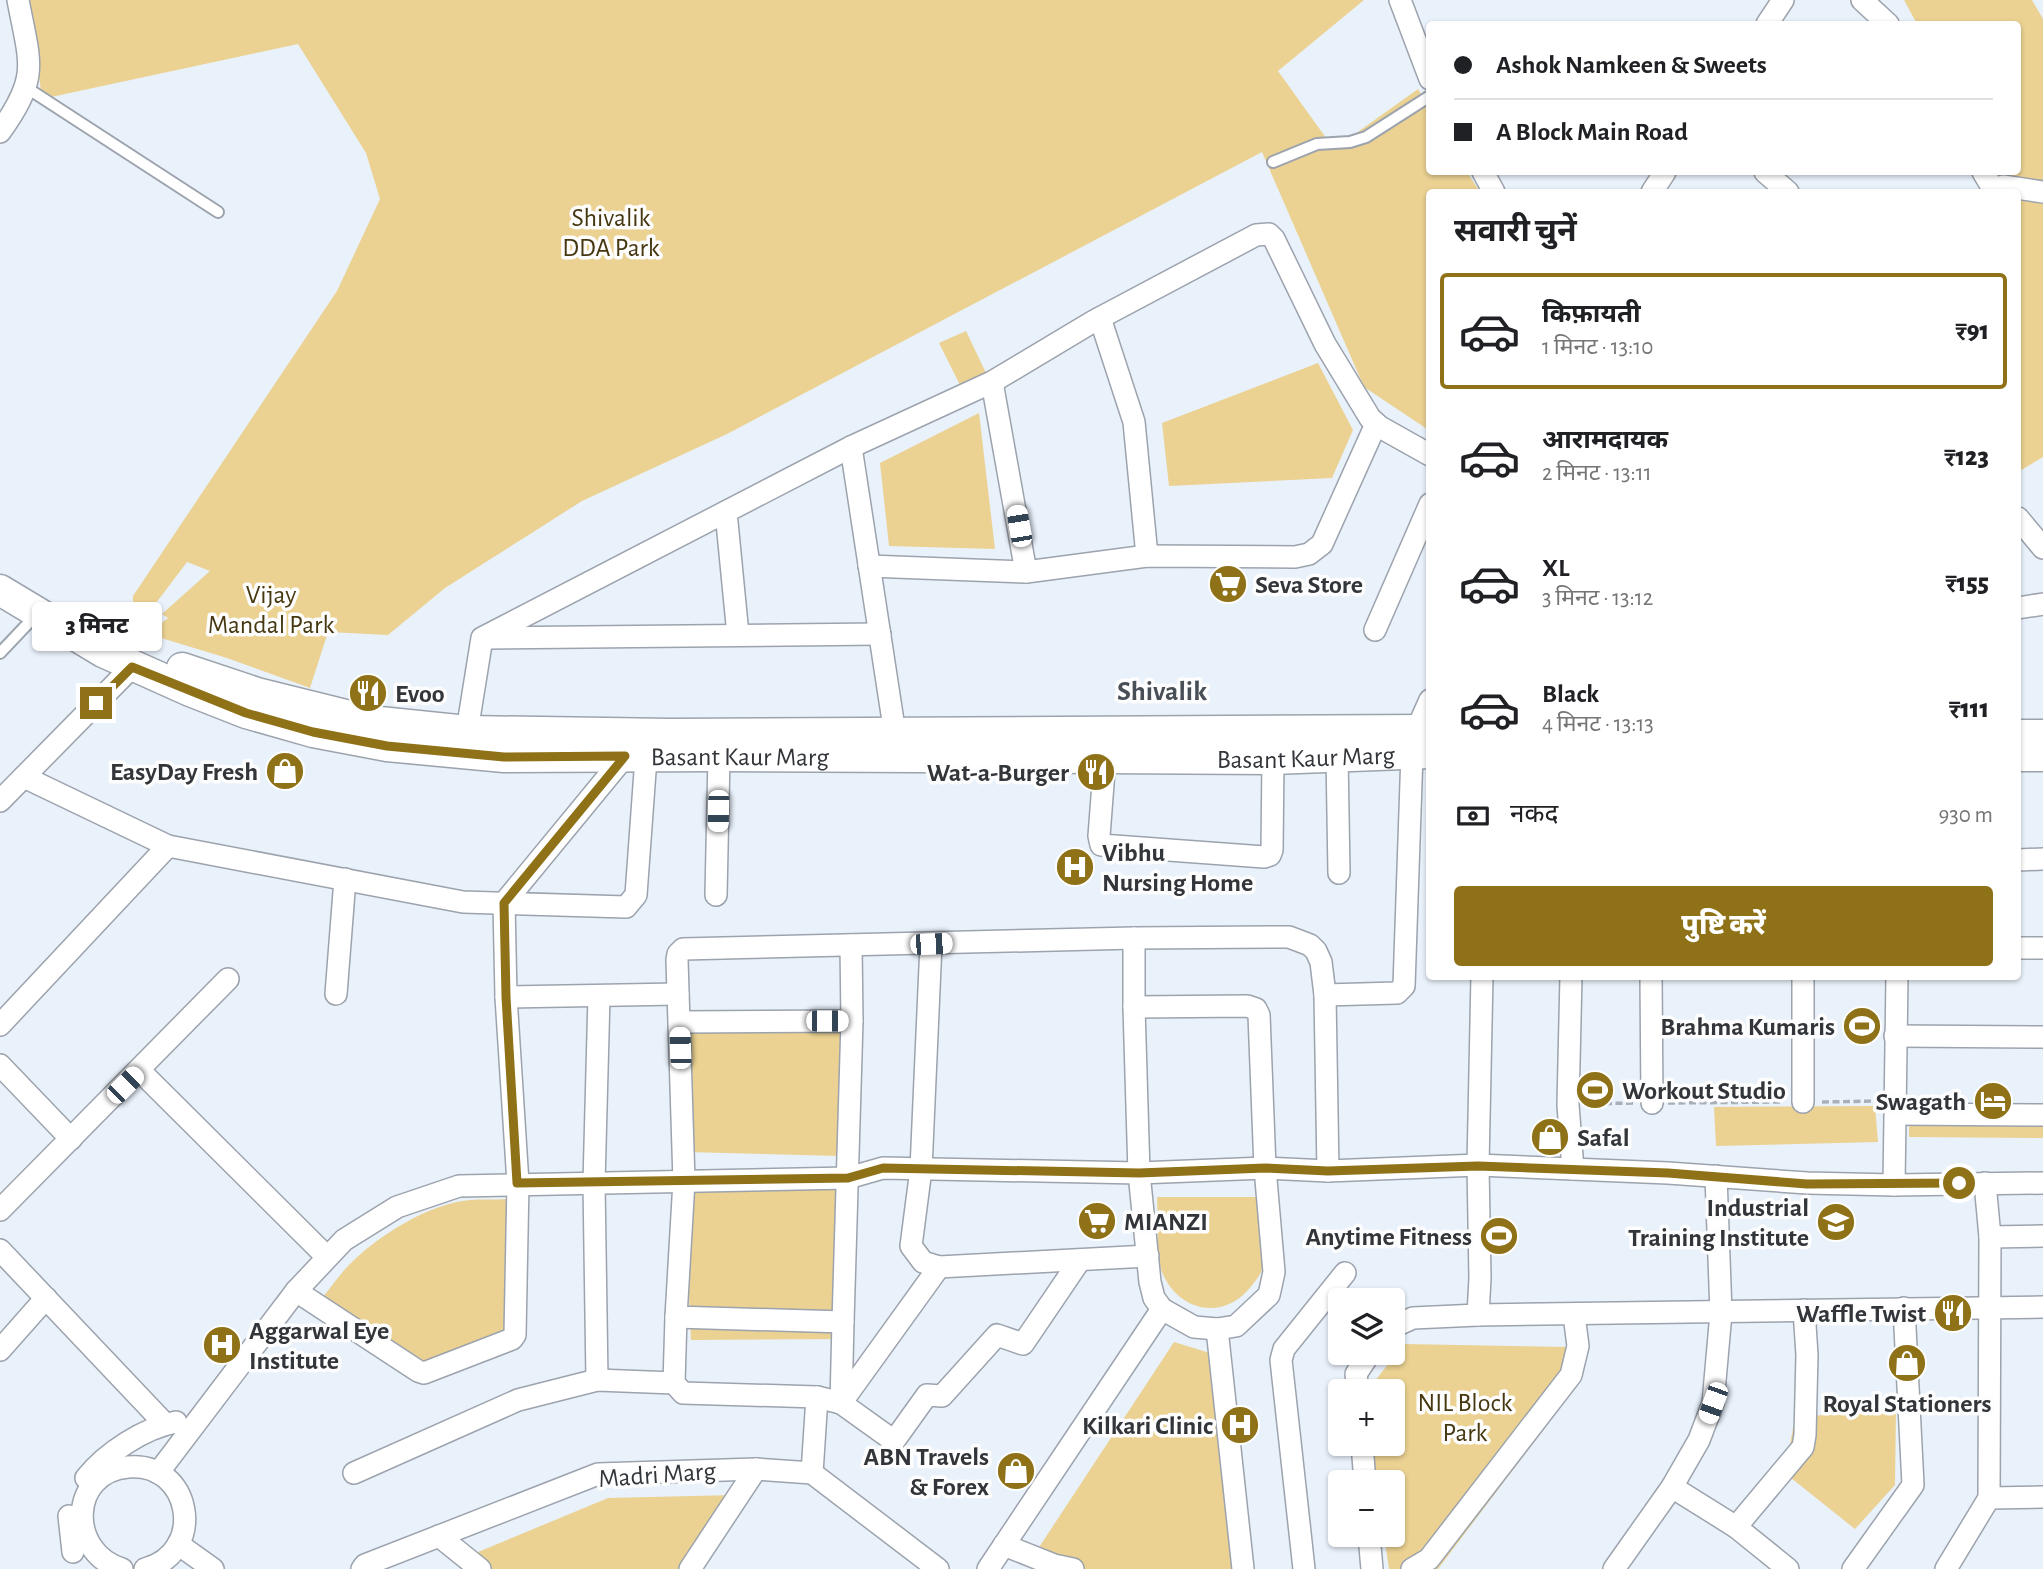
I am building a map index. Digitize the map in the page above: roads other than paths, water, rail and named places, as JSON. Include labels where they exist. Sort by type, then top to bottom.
[{"type":"main road","name":"Basant Kaur Marg","points":[[0,571],[80,619],[178,667],[257,693],[370,721],[638,745],[719,756],[1273,759],[1337,755],[1422,741]]},
{"type":"main road","name":"Basant Kaur Marg","points":[[0,590],[132,667],[246,713],[313,732],[387,746],[504,757],[638,745],[895,734],[1422,741]]},
{"type":"main road","points":[[2021,735],[2043,735]]},
{"type":"main road","points":[[2021,756],[2043,756]]},
{"type":"street","points":[[0,132],[21,103],[27,88],[30,64],[18,0]]},
{"type":"street","points":[[1400,0],[1426,68]]},
{"type":"street","points":[[1769,21],[1783,0]]},
{"type":"street","points":[[1862,0],[1885,21]]},
{"type":"street","points":[[1768,175],[1785,189]]},
{"type":"street","points":[[1999,189],[2003,186],[2043,192]]},
{"type":"street","points":[[482,638],[851,447],[992,382],[1100,318],[1256,235],[1269,234],[1274,239],[1325,344],[1359,402],[1376,424],[1426,453]]},
{"type":"street","points":[[1100,318],[1134,422],[1147,556]]},
{"type":"street","points":[[992,382],[1026,572]]},
{"type":"street","points":[[869,566],[1026,572],[1147,556],[1295,557],[1314,551],[1322,544],[1376,424]]},
{"type":"street","points":[[851,447],[895,734]]},
{"type":"street","points":[[726,512],[738,635]]},
{"type":"street","points":[[1375,629],[1426,513]]},
{"type":"street","points":[[2021,522],[2043,548]]},
{"type":"street","points":[[2021,608],[2043,604]]},
{"type":"street","points":[[482,638],[880,634]]},
{"type":"street","points":[[467,731],[482,638]]},
{"type":"street","points":[[0,801],[132,667]]},
{"type":"street","points":[[1325,995],[1397,993],[1404,986],[1422,741],[1426,720]]},
{"type":"street","points":[[24,777],[168,846],[463,901],[626,907],[636,895],[638,745]]},
{"type":"street","points":[[296,1291],[424,1373],[512,1339],[516,1329],[517,1183],[506,997],[504,903],[638,745]]},
{"type":"street","points":[[1337,755],[1339,873]]},
{"type":"street","points":[[716,895],[719,756]]},
{"type":"street","points":[[1105,758],[1099,836],[1101,845],[1264,857],[1270,855],[1272,850],[1273,759]]},
{"type":"street","points":[[0,1025],[168,846]]},
{"type":"street","points":[[2021,860],[2043,859]]},
{"type":"street","points":[[336,994],[345,879]]},
{"type":"street","points":[[1080,1260],[1023,1344],[997,1335],[942,1396],[927,1395],[894,1441],[841,1403],[817,1397],[683,1393],[674,1383],[684,1181],[678,954],[684,949],[1134,938],[1289,937],[1301,940],[1316,951],[1321,962],[1325,995],[1328,1171]]},
{"type":"street","points":[[1134,938],[1134,1007],[1139,1173],[1154,1298],[1162,1309],[1194,1327],[1217,1329],[1236,1326],[1269,1295],[1274,1272],[1265,1168],[1258,1012],[1247,1006],[1134,1007]]},
{"type":"street","points":[[931,944],[921,1169],[911,1246],[923,1262],[939,1267],[1148,1256]]},
{"type":"street","points":[[841,1403],[852,1021],[851,945]]},
{"type":"street","points":[[2021,948],[2043,948]]},
{"type":"street","points":[[0,1210],[228,979]]},
{"type":"street","points":[[1478,1315],[1482,980]]},
{"type":"street","points":[[1571,980],[1568,1105],[1573,1169]]},
{"type":"street","points":[[1651,980],[1652,1103]]},
{"type":"street","points":[[1803,980],[1803,1102]]},
{"type":"street","points":[[1894,1185],[1897,980]]},
{"type":"street","points":[[506,997],[678,995]]},
{"type":"street","points":[[597,1380],[594,1183],[599,996]]},
{"type":"street","points":[[679,1022],[852,1021]]},
{"type":"street","points":[[1895,1036],[2043,1037]]},
{"type":"street","points":[[0,1065],[71,1139]]},
{"type":"street","points":[[139,1070],[327,1258]]},
{"type":"street","points":[[1896,1108],[2043,1115]]},
{"type":"street","points":[[158,1473],[296,1291],[344,1240],[397,1207],[460,1186],[848,1178],[883,1168],[1139,1173],[1265,1168],[1328,1171],[1478,1166],[1716,1176],[1807,1184],[2043,1183]]},
{"type":"street","points":[[1614,1569],[1672,1487],[1699,1440],[1713,1403],[1721,1313],[1716,1176]]},
{"type":"street","points":[[1946,1569],[1989,1498],[1990,1237],[1985,1182]]},
{"type":"street","points":[[1990,1237],[2043,1236]]},
{"type":"street","points":[[0,1250],[165,1424]]},
{"type":"street","points":[[841,1403],[939,1267]]},
{"type":"street","points":[[1304,1569],[1280,1360],[1284,1349],[1345,1273]]},
{"type":"street","points":[[0,1350],[46,1298]]},
{"type":"street","points":[[1405,1322],[1413,1318],[1478,1315],[2043,1307]]},
{"type":"street","points":[[1853,1569],[1913,1485],[1904,1308]]},
{"type":"street","points":[[988,1569],[1162,1309]]},
{"type":"street","points":[[1736,1527],[1803,1447],[1807,1356],[1804,1310]]},
{"type":"street","points":[[1412,1569],[1429,1559],[1571,1375],[1578,1346],[1574,1315]]},
{"type":"street","points":[[676,1317],[843,1322]]},
{"type":"street","points":[[1217,1329],[1243,1569]]},
{"type":"street","points":[[354,1473],[518,1400],[597,1380],[674,1383]]},
{"type":"street","points":[[817,1397],[812,1474],[938,1569]]},
{"type":"street","points":[[68,1561],[68,1522],[72,1497],[92,1471],[112,1451],[165,1424],[198,1419]]},
{"type":"street","points":[[68,1561],[90,1490],[108,1473],[130,1466],[158,1473],[172,1483],[183,1502],[185,1524],[178,1544],[165,1560],[145,1569]]},
{"type":"street","points":[[690,1569],[755,1469]]},
{"type":"street","name":"Madri Marg","points":[[366,1568],[439,1536],[598,1474],[755,1469],[812,1474]]},
{"type":"street","points":[[1672,1487],[1736,1527],[1788,1569]]},
{"type":"street","points":[[1989,1498],[2043,1497]]},
{"type":"street","points":[[82,1513],[83,1533],[92,1549],[107,1563],[122,1569]]},
{"type":"street","points":[[439,1536],[480,1569]]},
{"type":"street","points":[[178,1544],[213,1569]]},
{"type":"street","points":[[1004,1545],[1054,1565],[1073,1569]]},
{"type":"street","points":[[1370,1547],[1372,1569]]},
{"type":"lane","points":[[27,88],[218,212]]},
{"type":"lane","points":[[1273,162],[1317,144],[1350,142],[1366,137],[1426,99]]},
{"type":"lane","points":[[0,653],[38,613]]},
{"type":"lane","points":[[0,635],[10,642]]},
{"type":"place","name":"Seva Store","points":[[1228,584]]},
{"type":"place","name":"Evoo","points":[[368,693]]},
{"type":"place","name":"EasyDay Fresh","points":[[285,771]]},
{"type":"place","name":"Wat-a-Burger","points":[[1096,772]]},
{"type":"place","name":"Vibhu Nursing Home","points":[[1075,867]]},
{"type":"place","name":"Brahma Kumaris","points":[[1862,1026]]},
{"type":"place","name":"Workout Studio","points":[[1595,1090]]},
{"type":"place","name":"Swagath","points":[[1993,1101]]},
{"type":"place","name":"Safal","points":[[1550,1137]]},
{"type":"place","name":"MIANZI","points":[[1097,1221]]},
{"type":"place","name":"Industrial Training Institute","points":[[1836,1222]]},
{"type":"place","name":"Anytime Fitness","points":[[1499,1236]]},
{"type":"place","name":"Waffle Twist","points":[[1953,1313]]},
{"type":"place","name":"Aggarwal Eye Institute","points":[[222,1345]]},
{"type":"place","name":"Royal Stationers","points":[[1907,1363]]},
{"type":"place","name":"Kilkari Clinic","points":[[1240,1425]]},
{"type":"place","name":"ABN Travels & Forex","points":[[1016,1471]]},
{"type":"district","name":"Shivalik","points":[[1162,690]]},
{"type":"park label","name":"Shivalik DDA Park","points":[[611,232]]},
{"type":"park label","name":"Vijay Mandal Park","points":[[271,609]]},
{"type":"park label","name":"NIL Block Park","points":[[1465,1417]]}]
